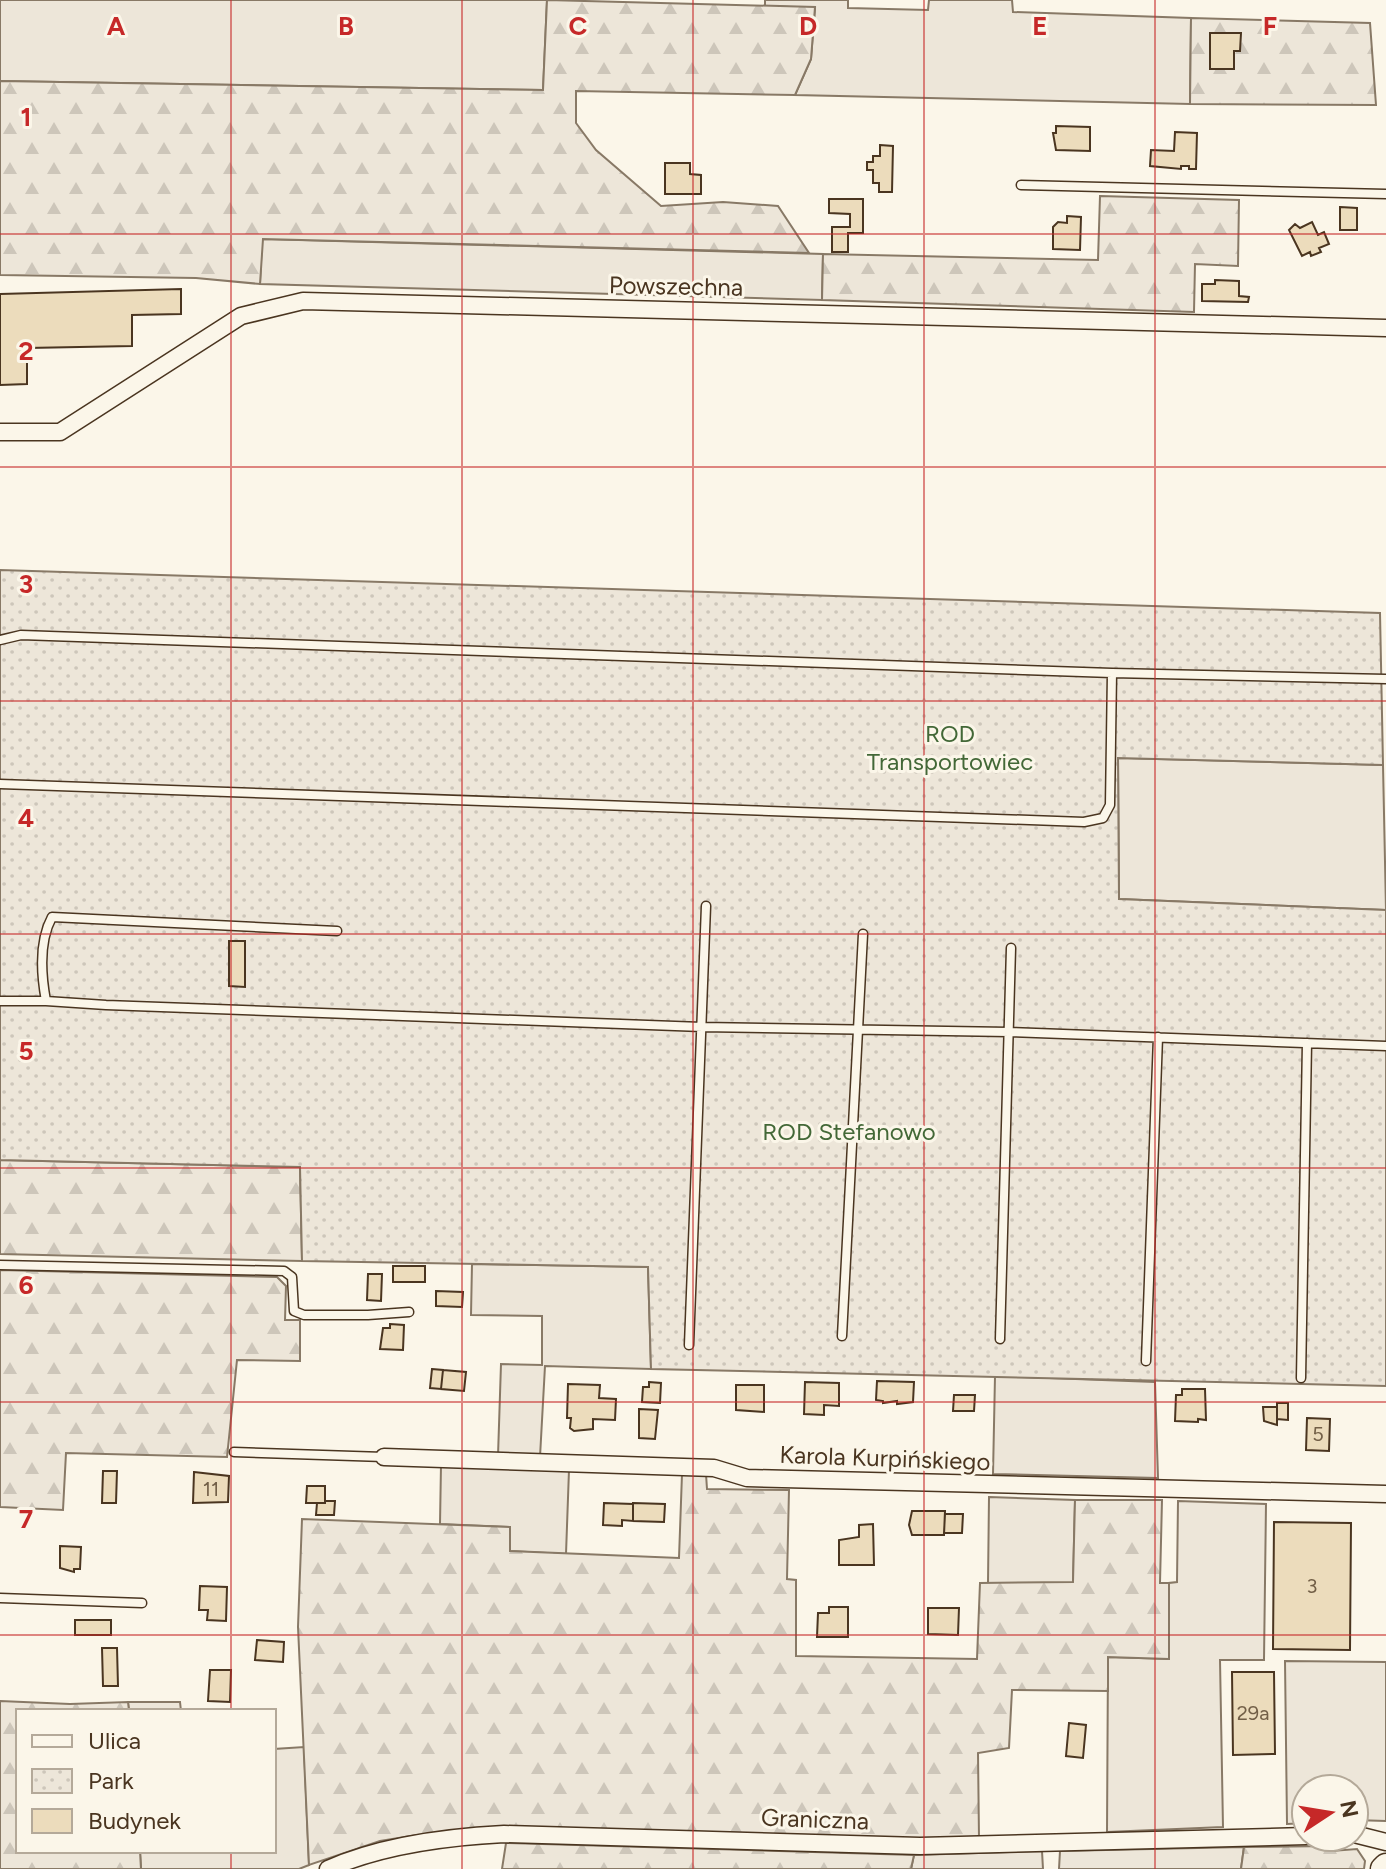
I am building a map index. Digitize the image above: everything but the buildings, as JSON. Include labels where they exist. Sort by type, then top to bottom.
[{"type":"street","name":"Powszechna","points":[[0,432],[60,432],[241,316],[303,301],[1386,328]]},
{"type":"street","name":"Karola Kurpińskiego","points":[[384,1457],[714,1468],[747,1478],[1386,1494]]},
{"type":"street","name":"Graniczna","points":[[328,1869],[348,1860],[409,1845],[462,1836],[504,1834],[920,1846],[1290,1836]]},
{"type":"lane","points":[[1021,185],[1386,194]]},
{"type":"lane","points":[[0,640],[21,635],[1112,673],[1386,679]]},
{"type":"lane","points":[[0,784],[1084,822],[1103,818],[1110,805],[1112,673]]},
{"type":"lane","points":[[689,1345],[706,906]]},
{"type":"lane","points":[[46,1001],[41,978],[46,928],[52,917],[337,931]]},
{"type":"lane","points":[[842,1336],[863,934]]},
{"type":"lane","points":[[1000,1339],[1011,948]]},
{"type":"lane","points":[[0,1001],[702,1027],[1009,1032],[1386,1046]]},
{"type":"lane","points":[[1146,1361],[1158,1037]]},
{"type":"lane","points":[[1301,1378],[1307,1043]]},
{"type":"lane","points":[[0,1265],[284,1271],[292,1277],[294,1311],[304,1315],[409,1312]]},
{"type":"lane","points":[[234,1452],[384,1457]]},
{"type":"lane","points":[[0,1598],[142,1603]]},
{"type":"green space","points":[[0,0],[547,0],[543,90],[0,81]]},
{"type":"green space","points":[[547,0],[815,7],[811,59],[795,95],[576,91],[576,123],[596,150],[661,206],[723,202],[778,206],[809,253],[263,239],[260,284],[196,278],[0,275],[0,81],[543,90]]},
{"type":"green space","points":[[765,0],[848,0],[848,8],[928,10],[929,0],[1012,0],[1013,12],[1191,18],[1190,104],[795,95],[811,59],[815,8],[765,6]]},
{"type":"green space","points":[[1191,18],[1370,23],[1376,105],[1190,104]]},
{"type":"green space","points":[[1100,196],[1239,200],[1238,266],[1195,264],[1194,312],[822,300],[823,254],[1098,260]]},
{"type":"green space","points":[[262,239],[823,254],[822,300],[260,284]]},
{"type":"green space","name":"ROD Stefanowo","points":[[0,570],[1380,613],[1383,765],[1118,758],[1119,899],[1386,910],[1386,1386],[651,1369],[648,1267],[302,1261],[300,1167],[0,1160]]},
{"type":"green space","points":[[1118,758],[1383,765],[1386,910],[1119,899]]},
{"type":"green space","points":[[0,1160],[300,1167],[302,1261],[0,1254]]},
{"type":"green space","points":[[472,1264],[648,1267],[651,1369],[545,1366],[540,1457],[498,1456],[501,1364],[542,1365],[542,1316],[471,1315]]},
{"type":"green space","points":[[0,1270],[277,1277],[286,1286],[285,1320],[300,1320],[300,1361],[237,1360],[227,1457],[66,1453],[63,1510],[0,1507]]},
{"type":"green space","points":[[995,1376],[1155,1382],[1158,1478],[993,1474]]},
{"type":"green space","points":[[441,1465],[569,1470],[566,1554],[509,1551],[509,1527],[440,1524]]},
{"type":"green space","points":[[682,1474],[706,1474],[707,1489],[789,1490],[787,1579],[796,1580],[796,1656],[977,1659],[980,1583],[1073,1582],[1075,1500],[1162,1500],[1160,1583],[1169,1583],[1169,1659],[1108,1657],[1108,1691],[1012,1690],[1009,1748],[978,1753],[979,1838],[499,1828],[380,1841],[309,1865],[298,1627],[302,1519],[510,1527],[510,1551],[679,1558]]},
{"type":"green space","points":[[989,1497],[1075,1500],[1073,1583],[988,1583]]},
{"type":"green space","points":[[1178,1501],[1266,1504],[1264,1660],[1220,1660],[1223,1827],[1107,1832],[1108,1657],[1169,1659],[1169,1583],[1177,1582]]},
{"type":"green space","points":[[1285,1661],[1386,1662],[1386,1821],[1370,1820],[1370,1773],[1290,1773],[1290,1824],[1287,1824]]},
{"type":"green space","points":[[0,1701],[70,1704],[128,1702],[129,1709],[16,1709],[16,1853],[140,1853],[141,1869],[0,1869]]},
{"type":"green space","points":[[128,1702],[180,1702],[181,1709],[129,1709]]},
{"type":"green space","points":[[304,1747],[309,1865],[299,1869],[141,1869],[140,1853],[276,1853],[276,1749]]},
{"type":"green space","points":[[506,1843],[914,1855],[911,1869],[502,1869]]},
{"type":"green space","points":[[1290,1846],[1290,1853],[1360,1853],[1365,1861],[1364,1869],[1241,1869],[1244,1847]]},
{"type":"green space","points":[[1244,1847],[1241,1869],[1059,1869],[1060,1851]]},
{"type":"green space","points":[[1042,1851],[1043,1869],[911,1869],[914,1855]]},
{"type":"park label","name":"ROD Transportowiec","points":[[950,747]]}]
